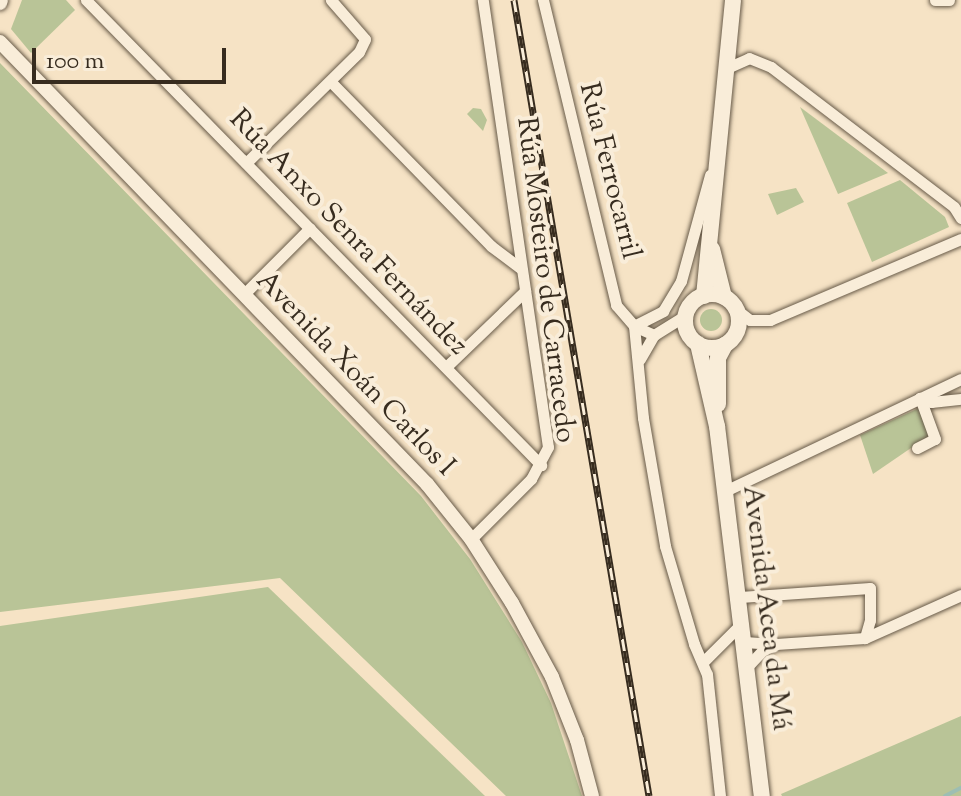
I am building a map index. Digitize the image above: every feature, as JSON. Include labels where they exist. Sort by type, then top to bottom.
[{"type":"main road","points":[[717,426],[698,344],[687,331],[687,314],[704,296],[731,2]]},
{"type":"main road","points":[[710,244],[724,297],[737,310],[739,326],[718,358],[717,426]]},
{"type":"main road","points":[[704,296],[724,297]]},
{"type":"main road","points":[[698,344],[712,348],[725,345]]},
{"type":"main road","name":"Avenida Acea da Má","points":[[717,426],[762,796]]},
{"type":"street","name":"Rúa Anxo Senra Fernández","points":[[86,0],[541,465]]},
{"type":"street","points":[[246,163],[359,52],[365,39],[331,0]]},
{"type":"street","name":"Rúa Mosteiro de Carracedo","points":[[471,539],[541,465],[548,447],[483,0]]},
{"type":"street","name":"Rúa Ferrocarril","points":[[543,0],[616,305],[634,326]]},
{"type":"street","points":[[935,0],[949,0]]},
{"type":"street","name":"Avenida Xoán Carlos I","points":[[0,42],[427,484],[471,539],[512,603],[552,677],[577,740],[592,796]]},
{"type":"street","points":[[727,68],[749,58],[771,67],[954,207],[961,218]]},
{"type":"street","points":[[331,82],[491,246],[521,269]]},
{"type":"street","points":[[634,326],[663,311],[681,281],[718,144]]},
{"type":"street","points":[[244,294],[310,228]]},
{"type":"street","points":[[737,310],[750,320],[770,320],[961,239]]},
{"type":"street","points":[[446,367],[525,291]]},
{"type":"street","points":[[640,359],[654,335],[687,314]]},
{"type":"street","points":[[634,326],[654,335]]},
{"type":"street","points":[[634,326],[640,359],[643,418],[665,546],[694,644],[704,661],[720,796]]},
{"type":"street","points":[[725,491],[961,379]]},
{"type":"street","points":[[920,398],[931,402],[961,399]]},
{"type":"street","points":[[917,448],[935,439],[920,398]]},
{"type":"street","points":[[740,597],[870,588],[870,620],[865,638]]},
{"type":"street","points":[[745,642],[776,644],[865,638],[961,595]]},
{"type":"street","points":[[704,661],[743,623]]},
{"type":"street","points":[[747,667],[763,650],[776,644]]},
{"type":"green space","points":[[22,0],[66,0],[75,10],[31,53],[11,29]]},
{"type":"green space","points":[[0,63],[421,496],[470,559],[522,642],[551,703],[582,796],[506,796],[280,578],[0,612]]},
{"type":"green space","points":[[800,107],[888,173],[838,194]]},
{"type":"green space","points":[[473,108],[481,109],[487,120],[483,131],[467,114]]},
{"type":"green space","points":[[900,180],[945,217],[949,227],[872,262],[847,203]]},
{"type":"green space","points":[[796,188],[804,202],[777,215],[768,194]]},
{"type":"green space","points":[[711,309],[719,312],[722,320],[719,328],[711,331],[703,328],[700,320],[703,312]]},
{"type":"green space","points":[[919,408],[930,435],[873,474],[860,435]]},
{"type":"green space","points":[[268,587],[485,796],[0,796],[0,626]]},
{"type":"green space","points":[[961,716],[961,796],[781,794]]},
{"type":"waterway","points":[[945,796],[961,788]]},
{"type":"railway","points":[[514,0],[649,796]]}]
